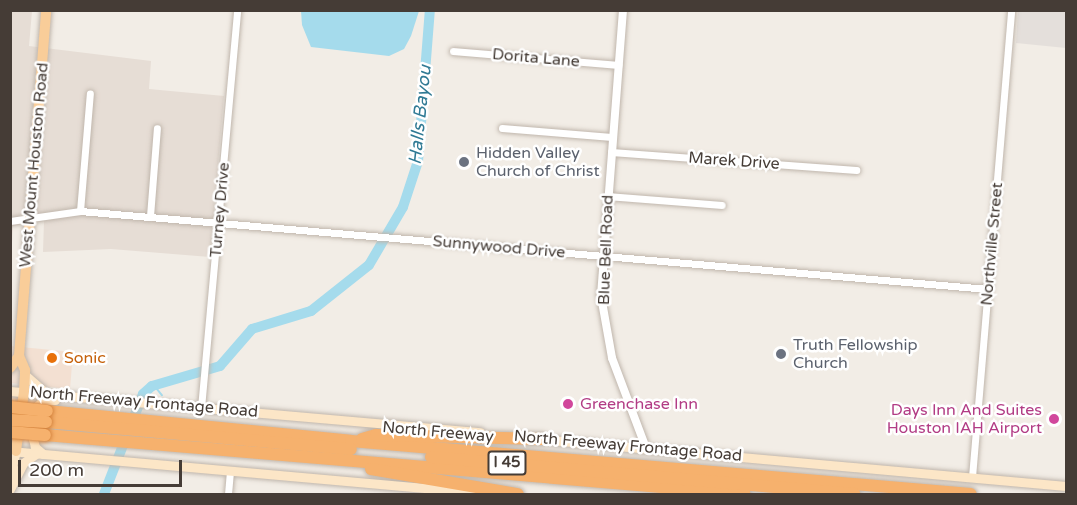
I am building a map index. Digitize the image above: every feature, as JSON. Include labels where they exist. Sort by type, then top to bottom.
[{"type":"highway","name":"North Freeway","points":[[10,407],[46,423]]},
{"type":"highway","name":"North Freeway","points":[[10,420],[854,495]]},
{"type":"highway","name":"North Freeway","points":[[10,432],[46,423]]},
{"type":"highway","name":"North Freeway","points":[[114,428],[351,441],[971,495]]},
{"type":"highway","name":"North Freeway","points":[[159,432],[336,459],[745,495]]},
{"type":"highway","points":[[351,441],[376,435],[543,439]]},
{"type":"highway","points":[[336,459],[357,467],[518,495]]},
{"type":"main road","name":"West Mount Houston Road","points":[[10,475],[24,392],[25,375],[20,356],[46,10]]},
{"type":"main road","points":[[10,368],[20,356]]},
{"type":"main road","points":[[25,375],[48,394]]},
{"type":"main road","name":"North Freeway Frontage Road","points":[[10,391],[1066,486]]},
{"type":"main road","points":[[42,454],[33,439],[37,406],[40,402],[49,399],[87,403],[120,400]]},
{"type":"main road","points":[[13,451],[489,495]]},
{"type":"main road","points":[[10,489],[23,463],[42,454]]},
{"type":"street","name":"Turney Drive","points":[[201,408],[237,10]]},
{"type":"street","name":"Blue Bell Road","points":[[623,10],[602,256],[601,297],[612,358],[645,448]]},
{"type":"street","name":"Northville Street","points":[[972,477],[1011,10]]},
{"type":"street","name":"Dorita Lane","points":[[453,51],[618,65]]},
{"type":"street","points":[[80,211],[90,93]]},
{"type":"street","points":[[150,216],[157,128]]},
{"type":"street","points":[[502,128],[612,137]]},
{"type":"street","name":"Marek Drive","points":[[611,152],[856,170]]},
{"type":"street","points":[[607,196],[722,205]]},
{"type":"street","name":"Sunnywood Drive","points":[[10,221],[80,211],[988,289]]},
{"type":"street","points":[[228,495],[230,471]]},
{"type":"shaded area","points":[[11,11],[32,11],[29,46],[151,61],[149,89],[224,96],[210,257],[111,249],[43,252],[44,221],[13,226],[11,260]]},
{"type":"shaded area","points":[[1018,11],[1066,11],[1066,48],[1016,43]]},
{"type":"shaded area","points":[[10,346],[73,352],[70,389],[11,383]]},
{"type":"water","points":[[301,10],[419,11],[404,49],[389,56],[311,47],[302,25]]},
{"type":"waterway","name":"Halls Bayou","points":[[104,494],[143,394],[152,386],[220,366],[252,329],[311,311],[369,265],[403,207],[418,161],[430,10]]},
{"type":"waterway","points":[[154,385],[162,395]]},
{"type":"place","name":"Hidden Valley Church of Christ","points":[[464,162]]},
{"type":"place","name":"Truth Fellowship Church","points":[[781,354]]},
{"type":"place","name":"Sonic","points":[[52,358]]},
{"type":"place","name":"Greenchase Inn","points":[[568,404]]},
{"type":"place","name":"Days Inn And Suites Houston IAH Airport","points":[[1054,419]]}]
